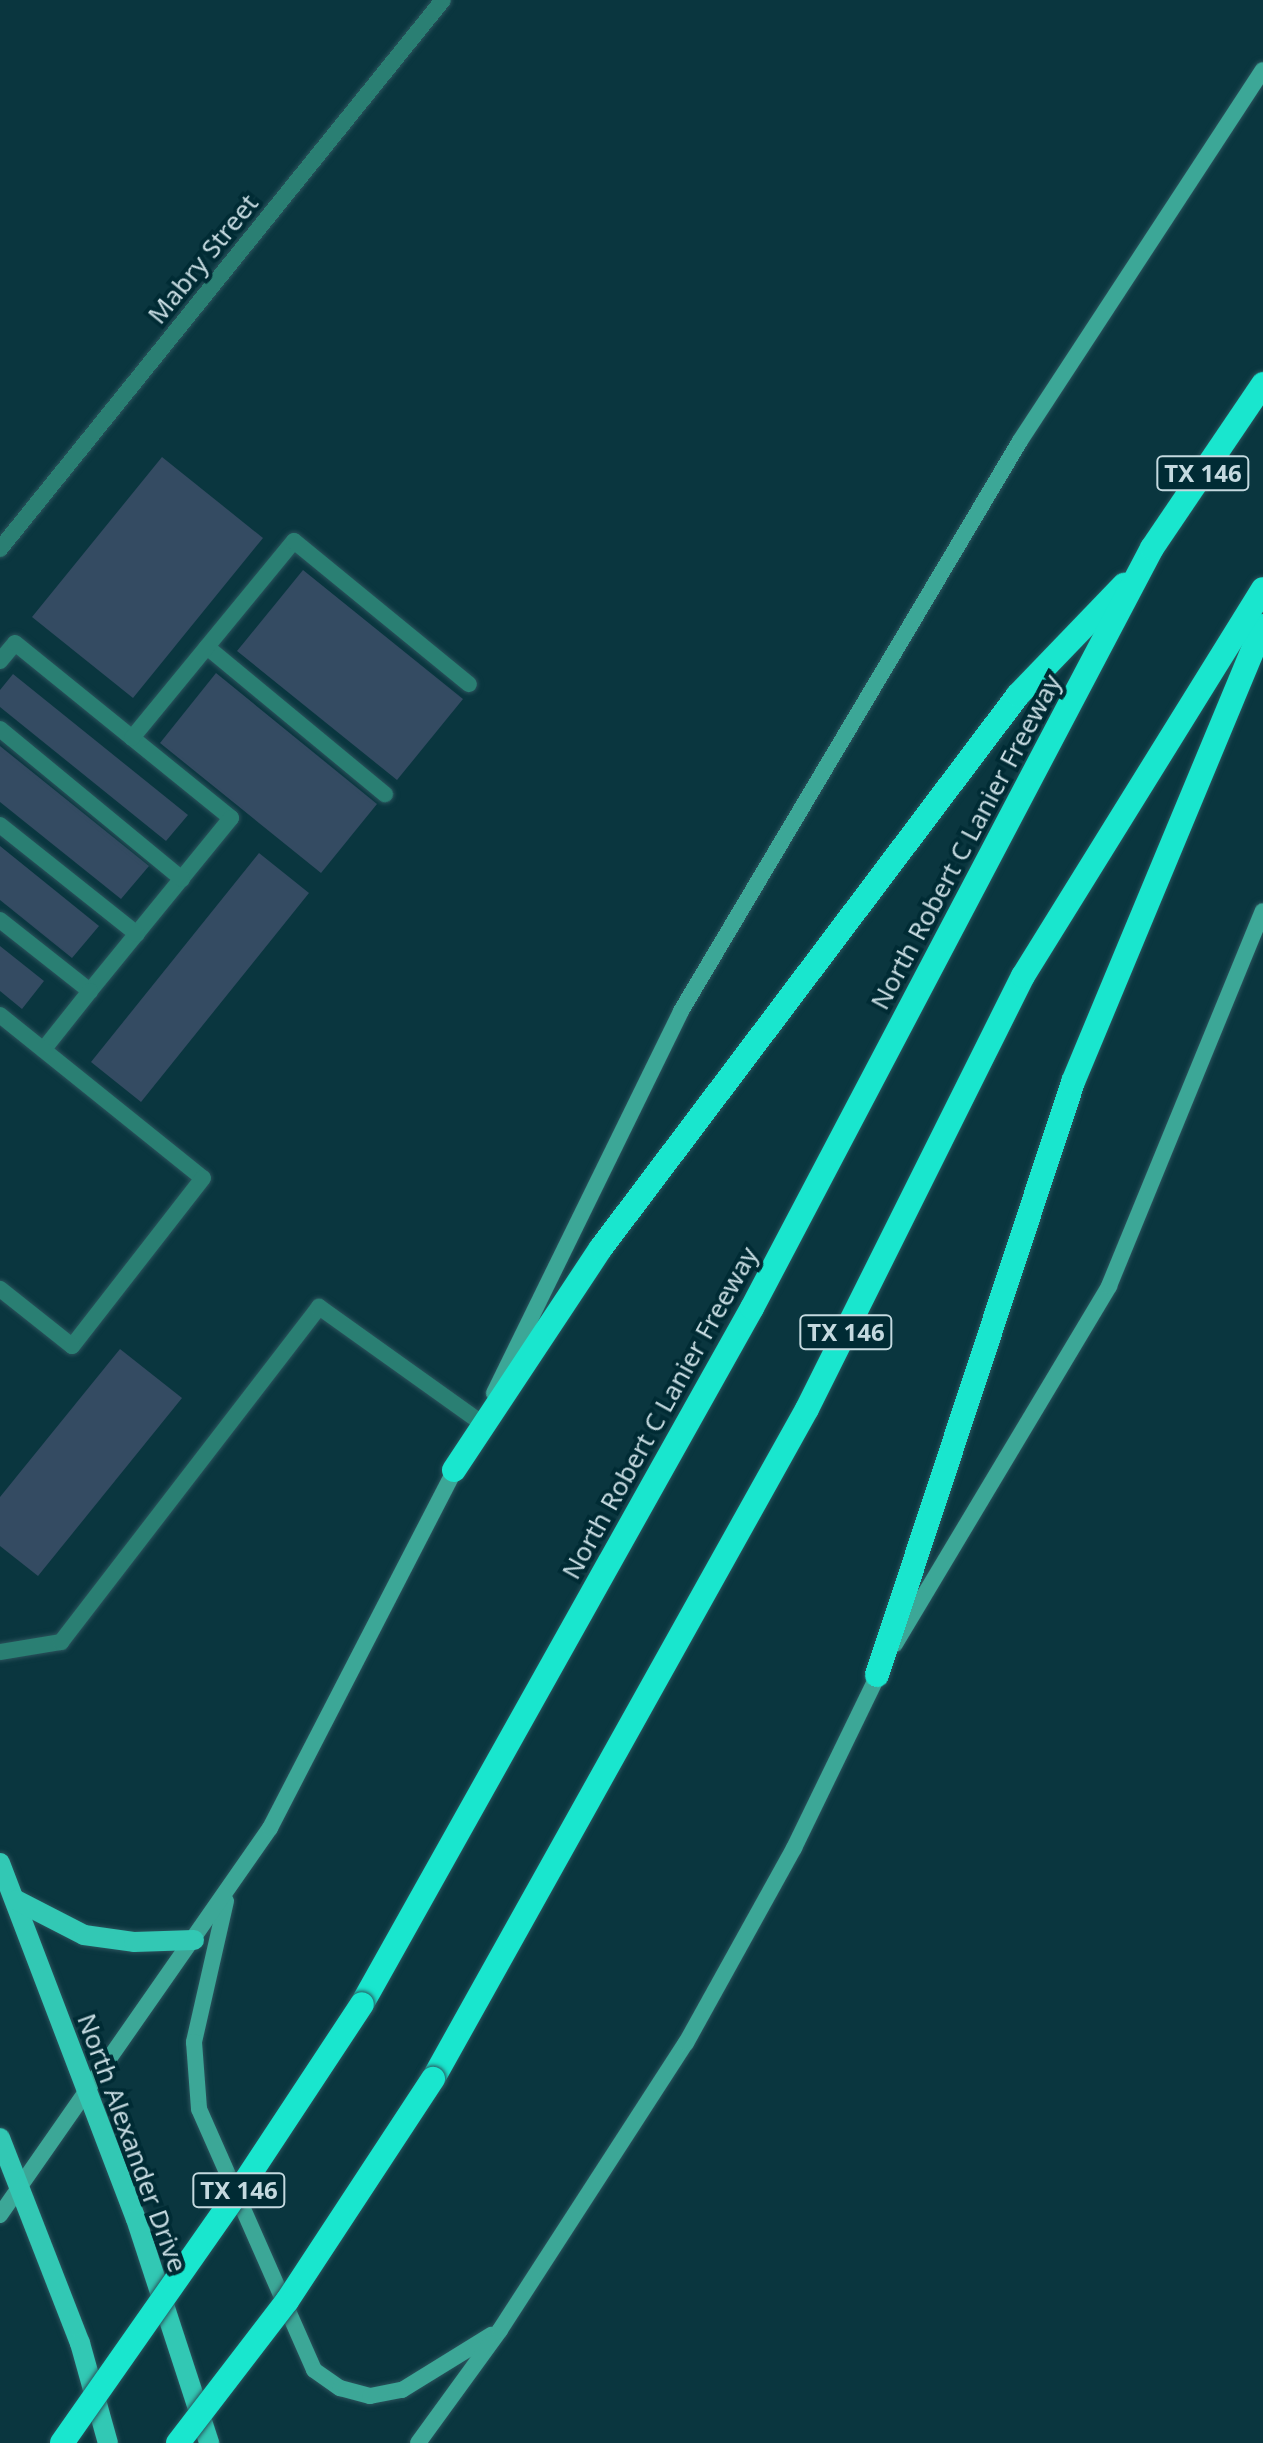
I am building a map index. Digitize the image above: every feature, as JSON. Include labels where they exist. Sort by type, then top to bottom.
[{"type":"highway","name":"North Robert C Lanier Freeway","points":[[62,2443],[244,2183],[362,2004],[752,1308],[1145,563],[1263,384]]},
{"type":"highway","points":[[454,1470],[601,1248],[1008,708],[1145,563]]},
{"type":"highway","name":"TX 146","points":[[178,2443],[287,2301],[433,2079],[807,1409],[1023,976],[1263,589]]},
{"type":"highway","points":[[877,1675],[1073,1082],[1263,626]]},
{"type":"main road","points":[[0,2215],[270,1828],[479,1421],[681,1011],[1020,441],[1263,70]]},
{"type":"main road","points":[[418,2443],[500,2330],[686,2043],[794,1848],[877,1675],[1109,1286],[1263,911]]},
{"type":"main road","name":"North Alexander Drive","points":[[0,1863],[85,2094],[136,2219],[209,2443]]},
{"type":"main road","points":[[228,1892],[194,2042],[199,2109],[314,2370],[340,2388],[370,2396],[402,2390],[500,2330]]},
{"type":"main road","points":[[16,1900],[84,1935],[134,1942],[194,1940]]},
{"type":"main road","points":[[0,2138],[80,2343],[108,2443]]},
{"type":"street","name":"Mabry Street","points":[[0,549],[443,0]]},
{"type":"street","points":[[132,738],[294,541],[469,684]]},
{"type":"street","points":[[0,661],[15,643],[231,818],[43,1050]]},
{"type":"street","points":[[207,647],[385,794]]},
{"type":"street","points":[[0,729],[182,879]]},
{"type":"street","points":[[0,825],[137,934]]},
{"type":"street","points":[[0,920],[90,991]]},
{"type":"street","points":[[0,1015],[203,1178],[72,1346],[0,1289]]},
{"type":"street","points":[[0,1652],[61,1642],[319,1307],[479,1421]]},
{"type":"building","points":[[162,457],[263,538],[133,698],[32,617]]},
{"type":"building","points":[[303,570],[463,699],[397,780],[237,651]]},
{"type":"building","points":[[216,673],[377,804],[321,873],[160,743]]},
{"type":"building","points":[[13,674],[188,815],[166,841],[0,707],[0,690]]},
{"type":"building","points":[[0,746],[149,866],[121,899],[0,802]]},
{"type":"building","points":[[0,846],[99,926],[72,958],[0,900]]},
{"type":"building","points":[[259,853],[309,893],[141,1102],[91,1062]]},
{"type":"building","points":[[0,946],[44,981],[22,1009],[0,991]]},
{"type":"building","points":[[120,1349],[182,1398],[38,1576],[0,1546],[0,1497]]}]
